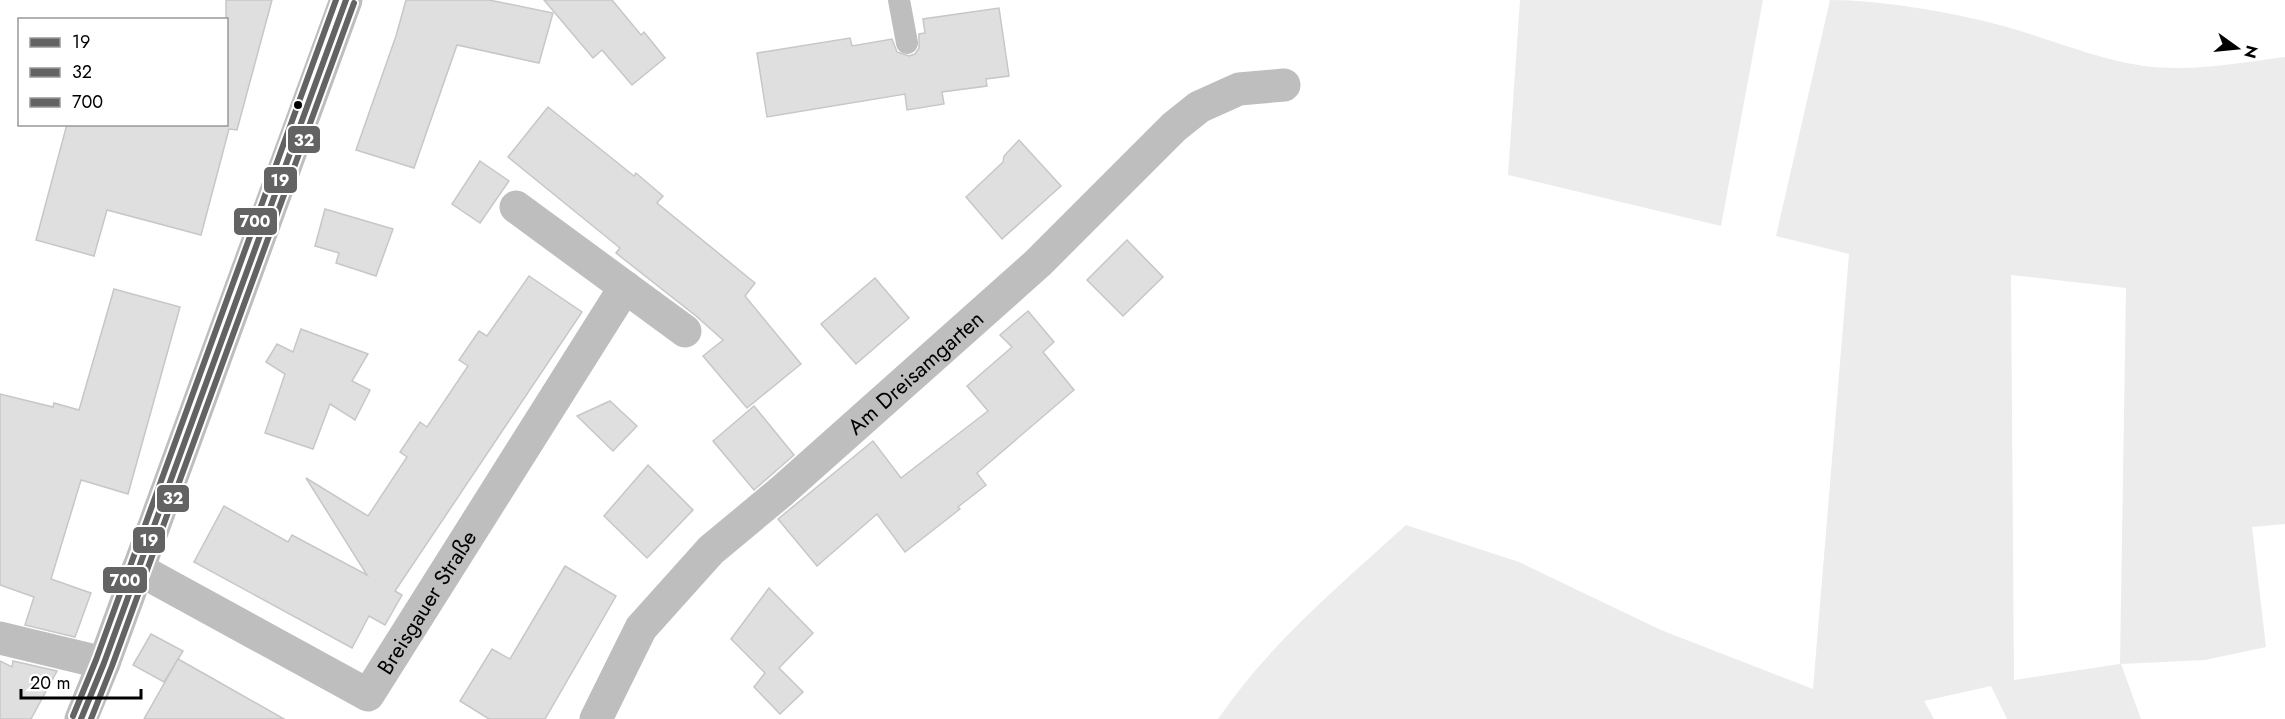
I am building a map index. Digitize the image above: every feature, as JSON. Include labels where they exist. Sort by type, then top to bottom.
[{"type":"street","points":[[81,719],[104,663],[346,0]]},
{"type":"street","name":"Am Dreisamgarten","points":[[596,719],[641,628],[711,550],[782,491],[1038,263],[1174,127],[1199,107],[1239,89],[1284,85]]},
{"type":"street","points":[[516,207],[685,331]]},
{"type":"street","name":"Breisgauer Straße","points":[[138,569],[368,695],[625,287]]},
{"type":"street","points":[[0,638],[104,663]]},
{"type":"lane","points":[[899,0],[907,43]]},
{"type":"shaded area","points":[[1520,0],[1763,0],[1721,226],[1508,175]]},
{"type":"shaded area","points":[[1830,0],[1896,5],[1966,17],[2007,27],[2109,59],[2144,66],[2197,67],[2285,57],[2285,524],[2252,527],[2266,647],[2205,660],[2121,664],[2141,719],[2007,719],[1991,686],[1924,701],[1934,719],[1218,719],[1282,640],[1406,525],[1519,562],[1661,630],[1813,689],[1849,254],[1776,236]],"holes":[[[2011,275],[2126,288],[2120,664],[2014,680]]]},
{"type":"building","points":[[226,0],[272,0],[237,130],[229,129],[201,235],[107,210],[94,256],[36,240],[66,126],[228,126],[228,18],[226,18]]},
{"type":"building","points":[[406,0],[489,0],[553,13],[539,63],[457,45],[414,168],[356,150],[396,36]]},
{"type":"building","points":[[544,0],[612,0],[641,35],[644,32],[665,58],[632,85],[602,50],[593,58]]},
{"type":"building","points":[[999,8],[1009,76],[986,79],[987,86],[942,92],[944,104],[907,110],[905,94],[767,117],[757,53],[850,38],[852,46],[892,39],[897,52],[909,56],[915,54],[919,48],[919,34],[925,33],[923,19]]},
{"type":"building","points":[[548,107],[634,176],[636,173],[663,196],[657,203],[755,283],[745,296],[801,364],[747,408],[703,356],[723,340],[616,253],[620,248],[508,157]]},
{"type":"building","points":[[1019,140],[1061,186],[1002,239],[966,197],[1003,162],[1004,156]]},
{"type":"building","points":[[480,161],[509,181],[480,223],[452,204]]},
{"type":"building","points":[[325,209],[393,229],[376,276],[336,263],[339,253],[315,246]]},
{"type":"building","points":[[1127,240],[1163,277],[1123,316],[1087,280]]},
{"type":"building","points":[[529,276],[582,312],[395,591],[402,595],[385,625],[369,616],[352,648],[194,562],[224,506],[288,542],[292,535],[367,575],[306,478],[368,516],[407,457],[400,452],[420,422],[427,427],[468,366],[459,360],[479,331],[487,336]]},
{"type":"building","points":[[875,278],[909,318],[856,364],[821,324]]},
{"type":"building","points":[[114,289],[180,307],[128,494],[81,480],[51,579],[91,593],[75,637],[25,625],[34,597],[0,585],[0,394],[53,407],[54,403],[79,410]]},
{"type":"building","points":[[1028,311],[1054,342],[1043,352],[1074,390],[977,473],[986,485],[958,507],[960,509],[905,552],[877,514],[817,566],[778,519],[873,441],[901,478],[988,411],[967,386],[1012,347],[1000,335]]},
{"type":"building","points":[[301,329],[368,354],[352,381],[370,390],[355,420],[330,404],[313,449],[265,433],[285,374],[266,362],[277,344],[293,352]]},
{"type":"building","points":[[610,401],[637,426],[613,451],[577,416]]},
{"type":"building","points":[[754,406],[794,455],[754,490],[713,441]]},
{"type":"building","points":[[648,465],[693,510],[647,558],[604,516]]},
{"type":"building","points":[[565,566],[616,596],[545,719],[489,719],[460,701],[492,649],[510,659]]},
{"type":"building","points":[[769,588],[813,633],[779,668],[803,692],[780,714],[754,687],[765,673],[731,639]]},
{"type":"building","points":[[151,634],[183,651],[164,682],[133,665]]},
{"type":"building","points":[[178,659],[210,677],[284,719],[144,719]]},
{"type":"building","points":[[0,661],[12,667],[13,661],[57,671],[31,719],[0,719]]},
{"type":"transit line","name":"700","points":[[73,716],[96,660],[336,0]]},
{"type":"transit line","name":"19","points":[[81,719],[104,663],[346,0]]},
{"type":"transit line","name":"32","points":[[91,719],[354,3]]}]
